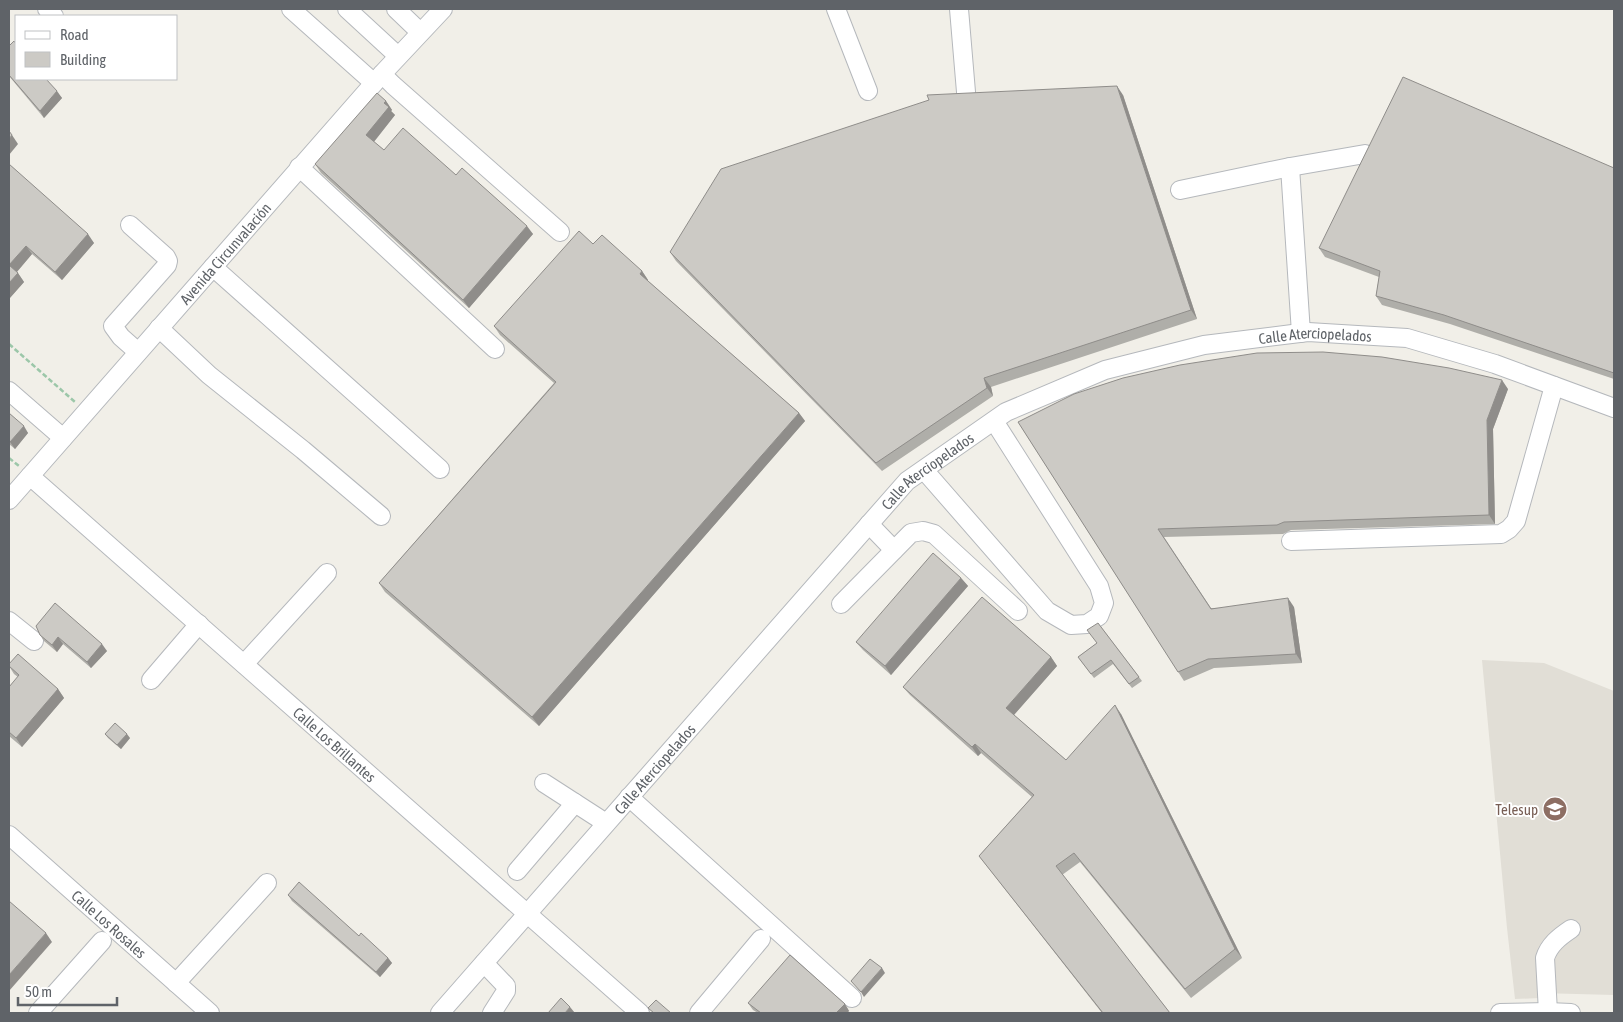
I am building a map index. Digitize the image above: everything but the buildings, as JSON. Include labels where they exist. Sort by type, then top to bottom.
[{"type":"street","points":[[291,9],[378,78],[560,232]]},
{"type":"street","points":[[347,9],[398,56]]},
{"type":"street","points":[[396,9],[420,32]]},
{"type":"street","name":"Avenida Circunvalación","points":[[9,500],[299,167],[398,56],[443,9]]},
{"type":"street","points":[[836,9],[868,91]]},
{"type":"street","points":[[959,9],[966,92]]},
{"type":"street","points":[[1180,190],[1290,167],[1365,154]]},
{"type":"street","points":[[299,167],[495,349]]},
{"type":"street","points":[[1290,167],[1301,332]]},
{"type":"street","points":[[130,226],[166,257],[168,261],[167,265],[113,326],[121,337],[138,352]]},
{"type":"street","points":[[213,267],[440,469]]},
{"type":"street","points":[[159,328],[209,374],[381,516]]},
{"type":"street","name":"Calle Aterciopelados","points":[[440,1013],[907,481],[1006,412],[1106,370],[1204,346],[1301,332],[1407,338],[1495,364],[1614,408]]},
{"type":"street","points":[[1291,541],[1501,534],[1509,529],[1516,520],[1554,386]]},
{"type":"street","points":[[9,391],[63,438]]},
{"type":"street","points":[[924,470],[1047,611],[1071,625],[1087,624],[1099,616],[1104,603],[1099,586],[994,421]]},
{"type":"street","name":"Calle Los Brillantes","points":[[30,476],[640,1013]]},
{"type":"street","points":[[869,524],[894,550]]},
{"type":"street","points":[[841,604],[910,533],[923,531],[934,534],[1018,612]]},
{"type":"street","points":[[244,664],[327,573]]},
{"type":"street","points":[[9,621],[34,641]]},
{"type":"street","points":[[151,680],[199,624]]},
{"type":"street","points":[[544,782],[606,823]]},
{"type":"street","points":[[629,797],[852,998]]},
{"type":"street","points":[[517,870],[576,803]]},
{"type":"street","name":"Calle Los Rosales","points":[[9,835],[210,1013]]},
{"type":"street","points":[[176,983],[267,883]]},
{"type":"street","points":[[1548,1012],[1545,958],[1553,943],[1571,929]]},
{"type":"street","points":[[699,1013],[761,939]]},
{"type":"street","points":[[38,1013],[102,941]]},
{"type":"street","points":[[484,963],[506,986],[506,991],[492,1013]]},
{"type":"street","points":[[1500,1013],[1571,1013]]},
{"type":"path","points":[[9,344],[86,412]]},
{"type":"shaded area","name":"Telesup","points":[[1482,660],[1544,663],[1614,691],[1614,995],[1539,993],[1539,998],[1515,999]]},
{"type":"place","name":"Telesup","points":[[1555,809]]}]
